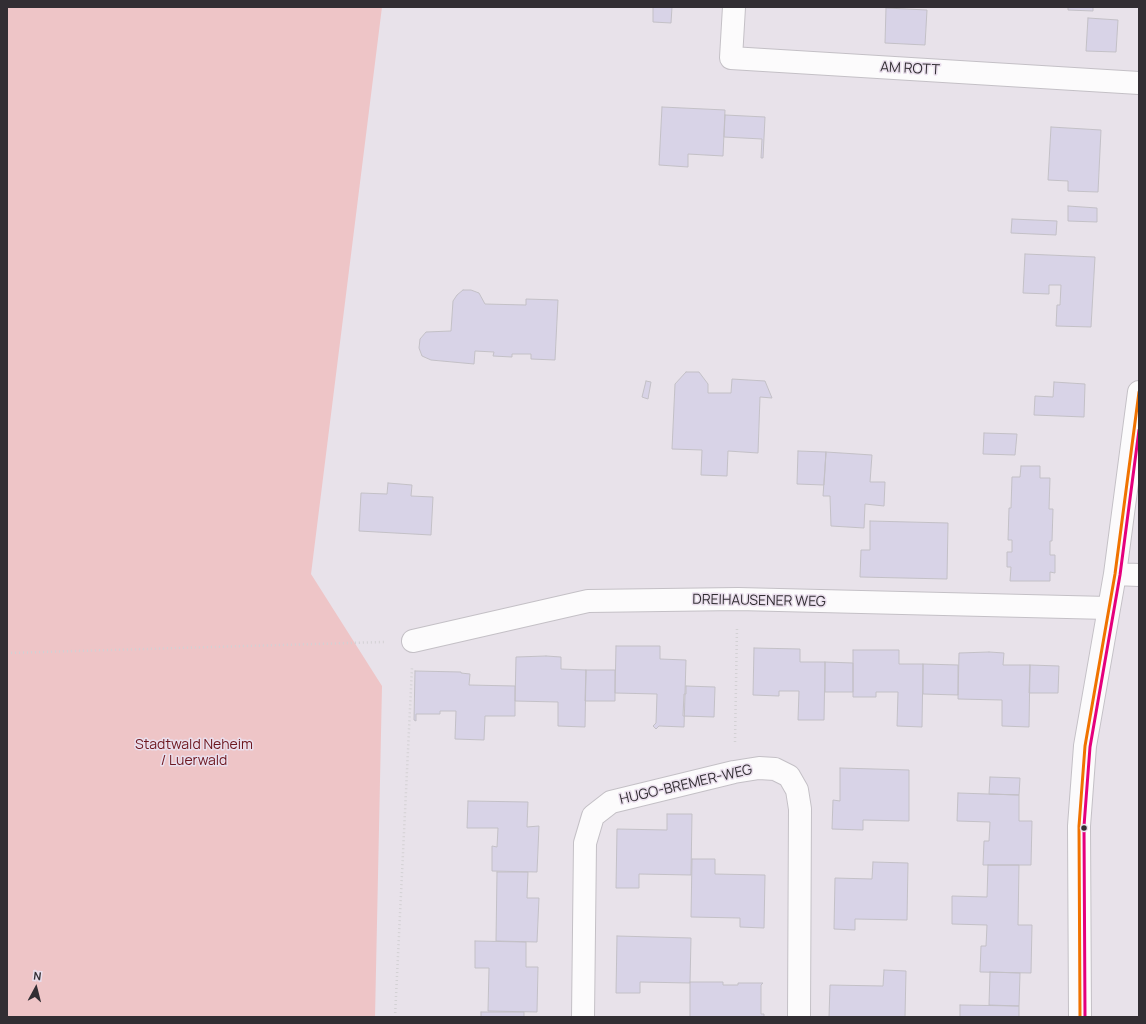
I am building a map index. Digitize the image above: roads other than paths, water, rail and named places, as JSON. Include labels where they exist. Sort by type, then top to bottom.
[{"type":"street","name":"AM ROTT","points":[[734,7],[732,58],[1139,83]]},
{"type":"street","points":[[1080,1017],[1079,826],[1085,746],[1115,574],[1139,392]]},
{"type":"street","points":[[1115,574],[1139,575]]},
{"type":"street","name":"DREIHAUSENER WEG","points":[[414,641],[588,601],[738,599],[1108,608]]},
{"type":"street","name":"HUGO-BREMER-WEG","points":[[583,1017],[585,843],[593,816],[611,802],[734,772],[759,768],[775,769],[789,776],[797,790],[800,809],[799,1017]]},
{"type":"park label","name":"Stadtwald Neheim / Luerwald","points":[[194,754]]}]
